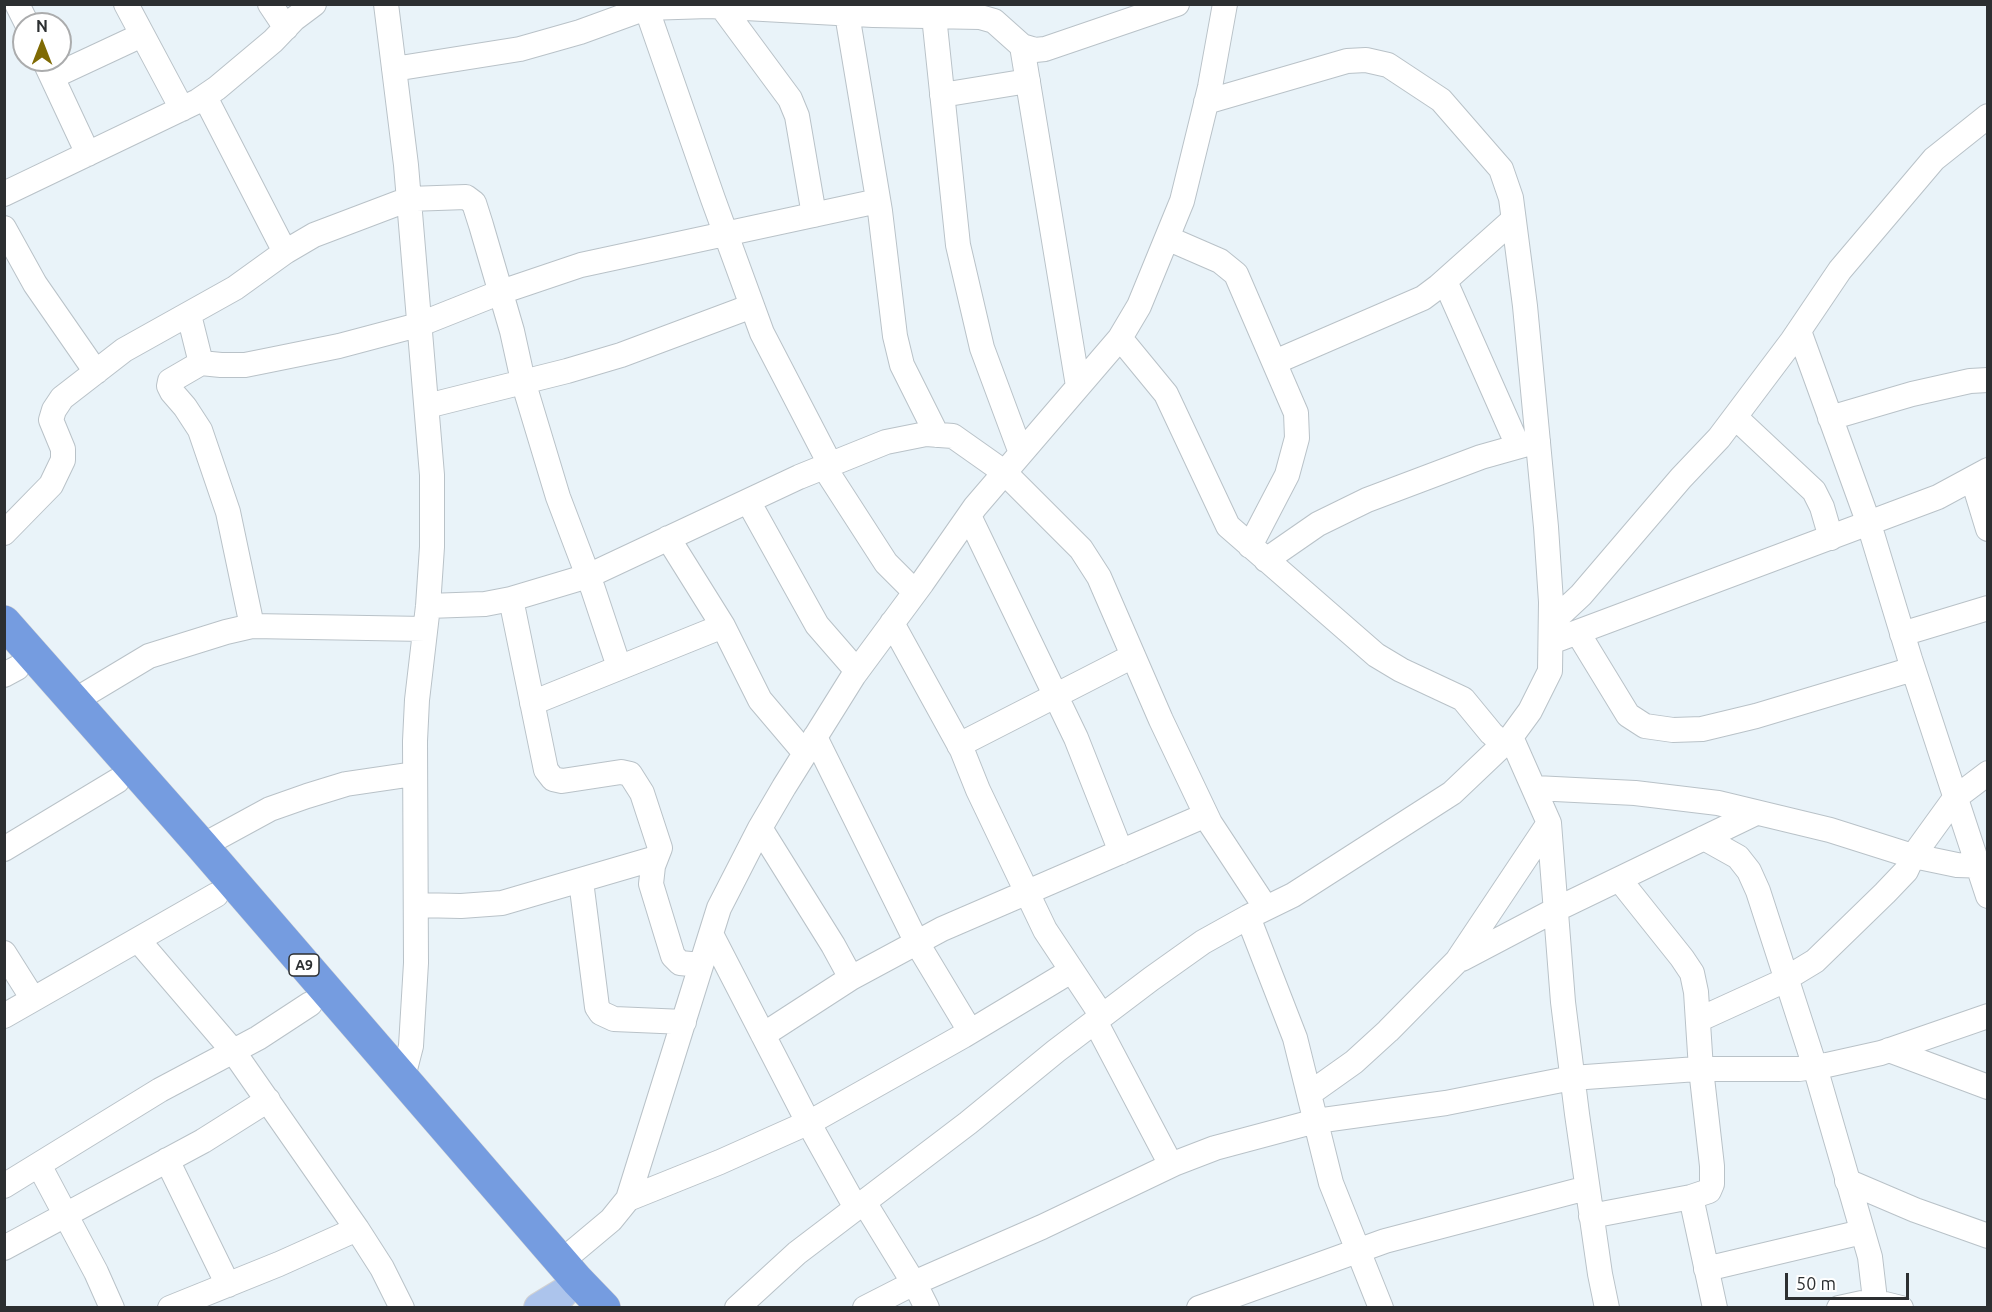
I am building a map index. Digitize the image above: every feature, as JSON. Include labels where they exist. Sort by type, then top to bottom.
[{"type":"highway","name":"A9","points":[[4,622],[604,1308]]},
{"type":"highway","name":"A9","points":[[9,666],[117,781],[310,1004],[558,1303]]},
{"type":"street","points":[[126,4],[182,109]]},
{"type":"street","points":[[270,4],[286,28]]},
{"type":"street","points":[[4,194],[205,97],[314,4]]},
{"type":"street","points":[[386,4],[409,199],[432,475],[432,547],[427,618],[417,700],[414,774],[416,963],[411,1046],[403,1077]]},
{"type":"street","points":[[394,69],[520,49],[580,32],[645,6],[980,17],[994,21],[1022,46],[1035,50],[1045,49],[1177,4]]},
{"type":"street","points":[[562,1261],[611,1220],[628,1199],[719,908],[760,828],[810,745],[857,671],[969,516],[1004,472],[1120,339],[1139,306],[1182,201],[1206,102],[1225,4]]},
{"type":"street","points":[[645,6],[762,333],[827,465],[886,563],[915,592]]},
{"type":"street","points":[[722,7],[790,99],[797,116],[814,215]]},
{"type":"street","points":[[848,14],[878,201],[897,346],[902,365],[937,435]]},
{"type":"street","points":[[934,16],[958,245],[974,321],[1021,453]]},
{"type":"street","points":[[72,60],[142,35]]},
{"type":"street","points":[[1022,46],[1078,386]]},
{"type":"street","points":[[737,1308],[797,1252],[1099,1018],[1203,942],[1293,895],[1452,793],[1507,740],[1530,711],[1551,671],[1546,527],[1528,444],[1525,306],[1511,198],[1501,169],[1441,100],[1388,65],[1366,60],[1347,61],[1206,102]]},
{"type":"street","points":[[49,72],[88,154]]},
{"type":"street","points":[[942,95],[1028,81]]},
{"type":"street","points":[[205,97],[285,252]]},
{"type":"street","points":[[1551,633],[1681,478],[1719,438],[1799,331],[1840,270],[1934,159],[1988,116]]},
{"type":"street","points":[[4,533],[51,485],[63,460],[63,449],[51,420],[54,410],[62,398],[124,350],[235,288],[285,252],[314,235],[409,199],[466,196],[474,203],[558,498],[619,667]]},
{"type":"street","points":[[252,626],[228,512],[200,430],[169,386],[170,381],[201,363],[245,365],[339,346],[418,325],[501,292],[581,265],[878,201]]},
{"type":"street","points":[[1275,362],[1423,298],[1513,220]]},
{"type":"street","points":[[4,228],[35,284],[96,372]]},
{"type":"street","points":[[1167,238],[1220,261],[1236,274],[1296,413],[1297,438],[1287,475],[1258,553]]},
{"type":"street","points":[[1445,281],[1528,444]]},
{"type":"street","points":[[426,406],[567,371],[621,355],[752,306]]},
{"type":"street","points":[[189,315],[201,363]]},
{"type":"street","points":[[1799,331],[1869,524],[1955,798],[1983,866],[1988,896]]},
{"type":"street","points":[[1120,339],[1166,394],[1228,526],[1376,655],[1401,670],[1462,699],[1491,733],[1507,740],[1535,788],[1549,823],[1563,1002],[1572,1078],[1591,1216],[1607,1308]]},
{"type":"street","points":[[1830,418],[1912,393],[1970,381],[1988,380]]},
{"type":"street","points":[[1735,417],[1814,491],[1822,507],[1831,538]]},
{"type":"street","points":[[74,701],[149,657],[226,632],[252,626],[427,618],[511,599],[588,576],[827,465],[886,442],[926,434],[953,436],[1004,472],[1081,549],[1099,577],[1161,720],[1206,815],[1257,912],[1295,1038],[1331,1183],[1381,1308]]},
{"type":"street","points":[[1258,553],[1368,500],[1481,457],[1528,444]]},
{"type":"street","points":[[1551,633],[1578,633],[1938,498],[1980,475],[1988,530]]},
{"type":"street","points":[[748,501],[817,625],[857,671]]},
{"type":"street","points":[[969,516],[1077,738],[1121,852]]},
{"type":"street","points":[[668,538],[723,626],[760,700],[810,745],[917,943],[970,1031]]},
{"type":"street","points":[[511,599],[546,770],[553,779],[562,781],[621,772],[630,774],[642,794],[660,848],[652,866],[651,884],[673,956],[680,963],[701,964]]},
{"type":"street","points":[[1902,634],[1988,608]]},
{"type":"street","points":[[892,623],[959,745],[1045,930],[1099,1018],[1172,1165]]},
{"type":"street","points":[[532,703],[723,626]]},
{"type":"street","points":[[1578,633],[1628,715],[1646,726],[1673,730],[1702,729],[1756,716],[1913,669]]},
{"type":"street","points":[[959,745],[1133,656]]},
{"type":"street","points":[[1698,1020],[1786,979],[1815,961],[1906,871],[1955,798],[1988,773]]},
{"type":"street","points":[[202,846],[270,809],[307,796],[346,784],[414,774]]},
{"type":"street","points":[[4,849],[117,781]]},
{"type":"street","points":[[1535,788],[1635,793],[1718,803],[1830,830],[1914,856],[1957,865],[1983,866]]},
{"type":"street","points":[[1457,961],[1557,909],[1756,813]]},
{"type":"street","points":[[763,1035],[851,978],[942,929],[1206,815]]},
{"type":"street","points":[[1309,1094],[1354,1062],[1457,961],[1549,823]]},
{"type":"street","points":[[760,828],[851,978]]},
{"type":"street","points":[[1704,838],[1738,857],[1749,871],[1758,891],[1815,1067],[1870,1257],[1876,1306]]},
{"type":"street","points":[[416,905],[461,906],[502,903],[656,858]]},
{"type":"street","points":[[1591,1216],[1691,1197],[1709,1191],[1712,1184],[1696,992],[1692,973],[1619,879]]},
{"type":"street","points":[[580,882],[597,1007],[601,1013],[614,1019],[684,1022]]},
{"type":"street","points":[[4,1016],[216,895]]},
{"type":"street","points":[[711,934],[808,1122],[860,1205],[914,1283],[927,1308]]},
{"type":"street","points":[[138,940],[233,1051],[357,1229],[382,1268],[402,1308]]},
{"type":"street","points":[[4,953],[33,999]]},
{"type":"street","points":[[628,1199],[720,1162],[808,1122],[1071,971]]},
{"type":"street","points":[[4,1186],[160,1090],[258,1038],[310,1004]]},
{"type":"street","points":[[866,1308],[914,1283],[1042,1227],[1172,1165],[1215,1148],[1316,1121],[1446,1103],[1572,1078],[1701,1069],[1815,1067],[1889,1050],[1988,1016]]},
{"type":"street","points":[[1889,1050],[1988,1087]]},
{"type":"street","points":[[4,1248],[203,1141],[268,1100]]},
{"type":"street","points":[[167,1160],[228,1285]]},
{"type":"street","points":[[39,1165],[112,1308]]},
{"type":"street","points":[[1847,1181],[1915,1210],[1988,1236]]},
{"type":"street","points":[[1199,1308],[1385,1241],[1587,1188]]},
{"type":"street","points":[[1691,1197],[1715,1308]]},
{"type":"street","points":[[170,1308],[357,1229]]},
{"type":"street","points":[[1706,1269],[1862,1233]]},
{"type":"street","points":[[1839,1308],[1862,1303],[1901,1308]]}]
